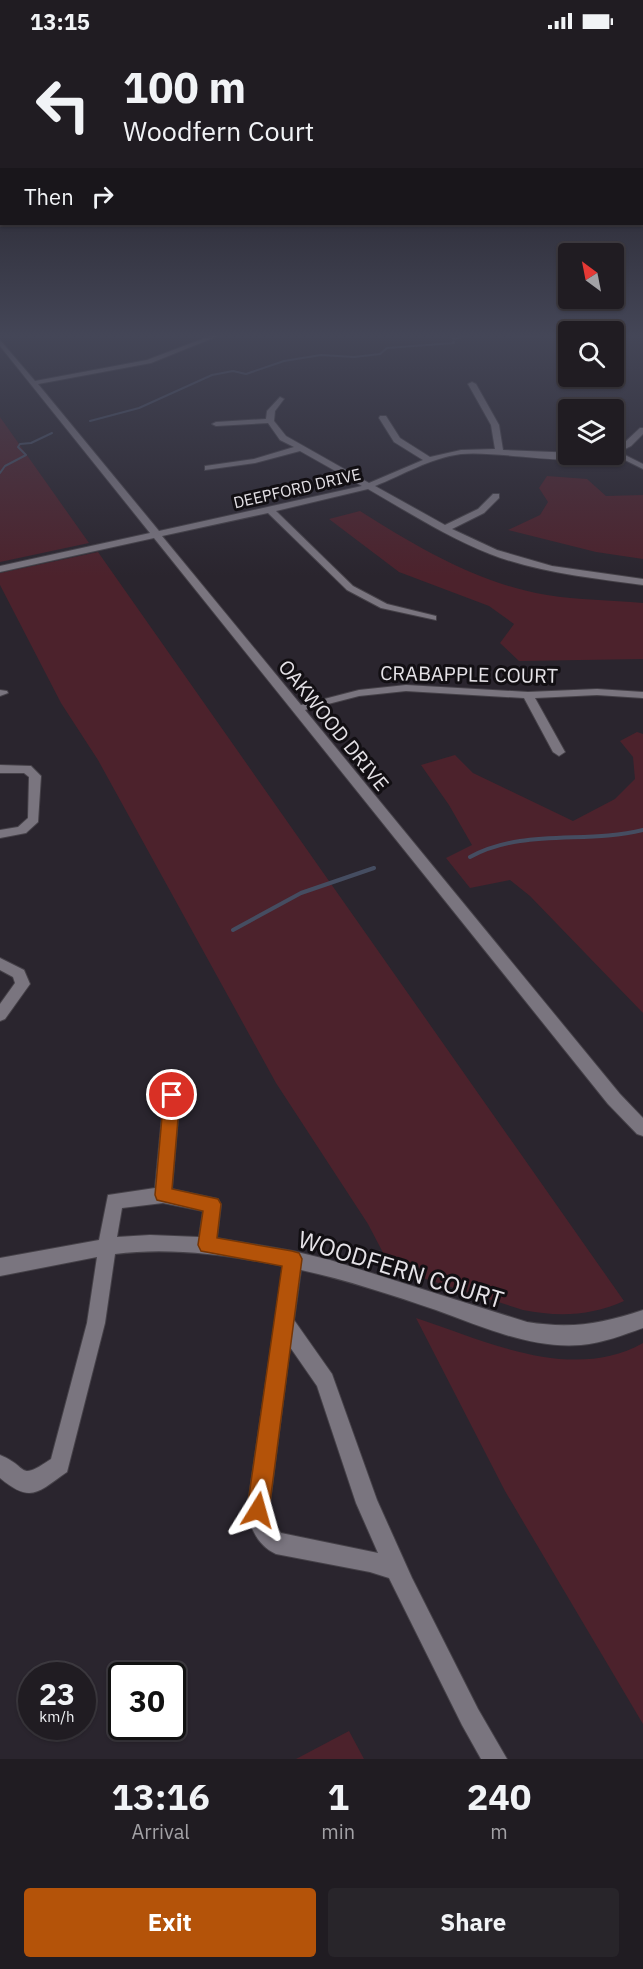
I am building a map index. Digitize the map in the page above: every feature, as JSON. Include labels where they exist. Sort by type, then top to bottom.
[{"type":"street","name":"OAKWOOD DRIVE","points":[[61,416],[614,1099],[643,1129]]},
{"type":"street","points":[[271,416],[270,422],[278,434],[300,448],[446,529],[494,552],[531,564],[572,573],[643,582]]},
{"type":"street","points":[[490,416],[495,425],[500,451]]},
{"type":"street","points":[[382,418],[397,440],[426,459]]},
{"type":"street","points":[[216,424],[270,422]]},
{"type":"street","points":[[624,446],[643,430]]},
{"type":"street","points":[[208,468],[255,461],[300,448]]},
{"type":"street","name":"DEEPFORD DRIVE","points":[[0,569],[369,487],[426,459],[460,452],[500,451],[558,457]]},
{"type":"street","points":[[624,457],[643,467]]},
{"type":"street","points":[[446,529],[481,511],[496,496]]},
{"type":"street","points":[[270,510],[350,588],[384,606],[432,618]]},
{"type":"street","name":"CRABAPPLE COURT","points":[[297,709],[348,695],[406,688],[528,695],[597,692],[643,695]]},
{"type":"street","points":[[528,695],[559,752]]},
{"type":"street","points":[[0,770],[27,770],[35,776],[34,819],[22,830],[0,834]]},
{"type":"street","points":[[0,963],[19,974],[23,984],[0,1015]]},
{"type":"street","points":[[163,1195],[172,1095]]},
{"type":"street","points":[[0,1465],[22,1484],[35,1482],[60,1465],[96,1323],[114,1201],[163,1195],[212,1204],[207,1245]]},
{"type":"street","name":"WOODFERN COURT","points":[[0,1267],[45,1255],[108,1245],[144,1243],[207,1245],[292,1259],[355,1275],[417,1294],[492,1323],[535,1333],[567,1336],[599,1334],[643,1319]]},
{"type":"street","points":[[292,1259],[258,1510],[260,1523],[266,1535],[276,1543],[370,1561],[396,1569]]},
{"type":"street","points":[[284,1322],[325,1381],[367,1503],[396,1569],[470,1717],[495,1759]]},
{"type":"shaded area","points":[[0,417],[89,543],[0,562]]},
{"type":"shaded area","points":[[547,476],[587,479],[606,496],[643,495],[643,559],[596,552],[508,530],[540,515],[548,502],[539,488]]},
{"type":"shaded area","points":[[360,511],[449,562],[497,582],[547,595],[643,603],[643,659],[519,661],[500,643],[514,624],[489,606],[399,572],[329,519]]},
{"type":"shaded area","points":[[98,552],[624,1301],[599,1310],[574,1314],[536,1312],[523,1310],[391,1268],[368,1224],[276,1083],[98,760],[61,703],[0,585],[0,573]]},
{"type":"shaded area","points":[[637,732],[643,734],[643,1013],[530,896],[510,880],[470,888],[446,858],[472,845],[449,805],[421,765],[455,755],[473,773],[573,821],[615,799],[635,779],[633,757],[620,741]]},
{"type":"shaded area","points":[[416,1318],[500,1347],[558,1359],[587,1359],[616,1354],[643,1343],[643,1724],[505,1491]]},
{"type":"shaded area","points":[[349,1731],[364,1759],[296,1759]]},
{"type":"waterway","points":[[90,421],[108,416]]},
{"type":"waterway","points":[[0,473],[5,466],[26,455],[18,447],[20,444],[31,443],[52,433]]},
{"type":"waterway","points":[[470,857],[490,848],[533,839],[599,836],[643,830]]},
{"type":"waterway","points":[[233,930],[301,893],[374,868]]},
{"type":"route","points":[[172,1095],[163,1195],[212,1204],[207,1245],[292,1259],[258,1510]]}]
